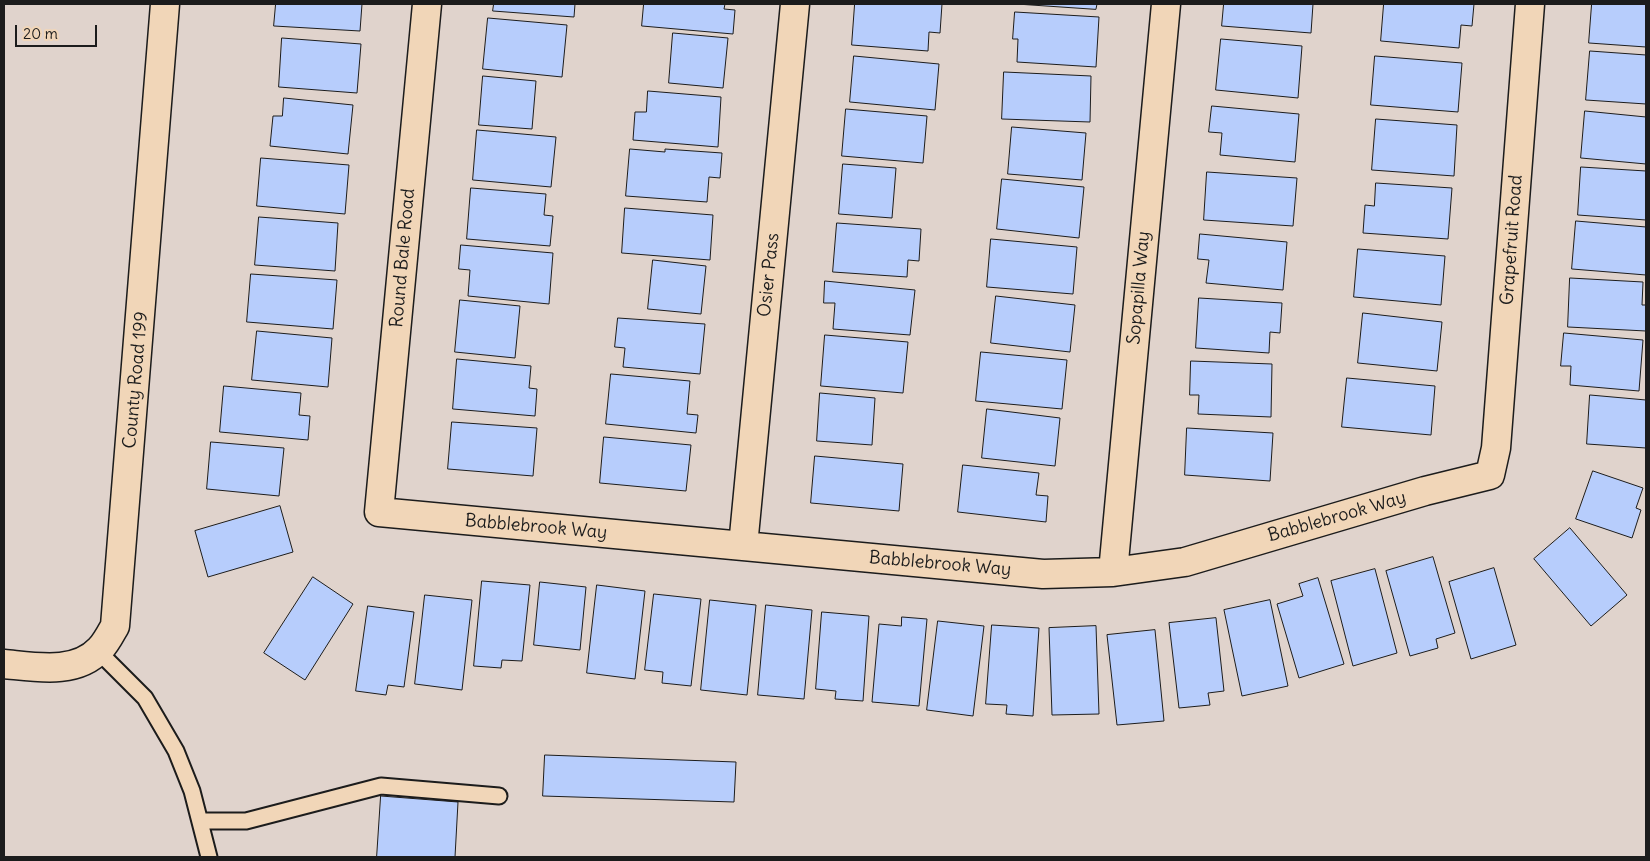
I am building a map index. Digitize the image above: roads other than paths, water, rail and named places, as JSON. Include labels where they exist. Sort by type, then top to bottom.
[{"type":"street","name":"County Road 199","points":[[4,664],[42,667],[77,666],[98,651],[115,626],[165,4]]},
{"type":"street","name":"Round Bale Road","points":[[379,512],[427,4]]},
{"type":"street","name":"Osier Pass","points":[[742,546],[795,4]]},
{"type":"street","name":"Sopapilla Way","points":[[1113,572],[1166,4]]},
{"type":"street","name":"Grapefruit Road","points":[[1490,475],[1496,448],[1530,4]]},
{"type":"street","name":"Babblebrook Way","points":[[379,512],[1043,574],[1113,572],[1185,562],[1425,491],[1490,475]]},
{"type":"lane","points":[[98,651],[146,698],[176,751],[192,791],[209,857]]},
{"type":"lane","points":[[200,821],[246,821],[381,786],[499,796]]}]
